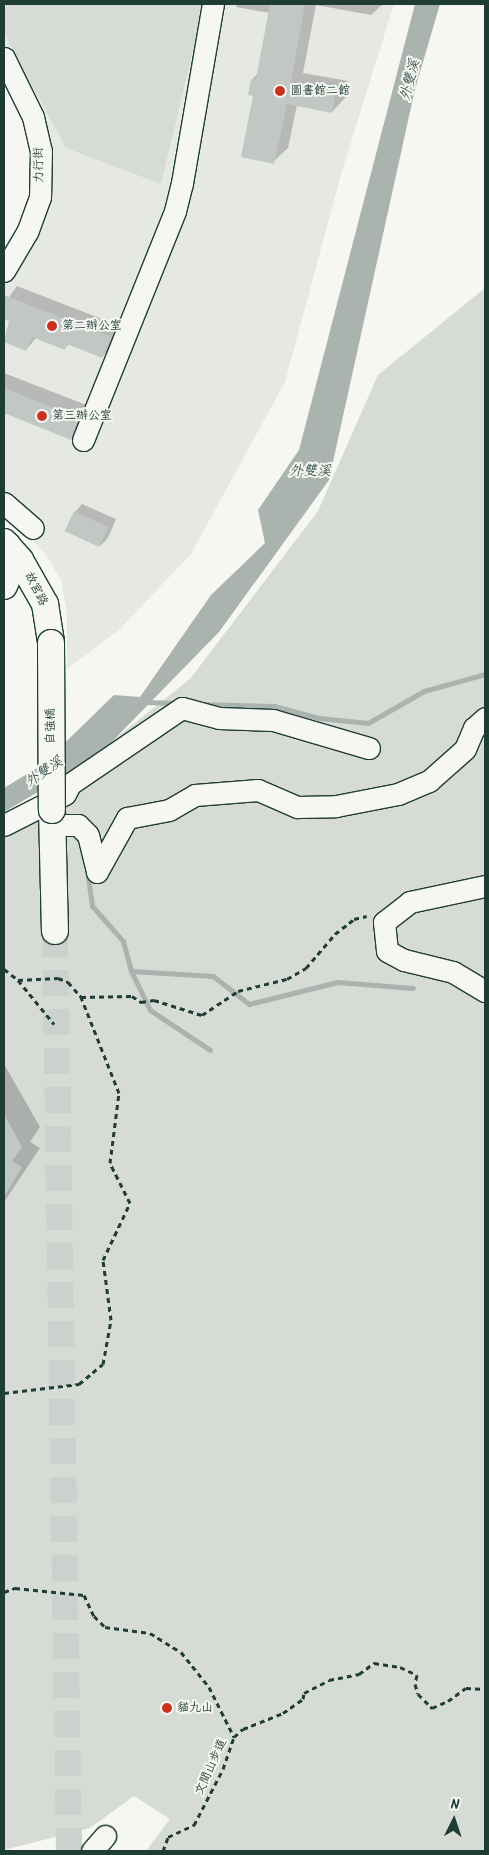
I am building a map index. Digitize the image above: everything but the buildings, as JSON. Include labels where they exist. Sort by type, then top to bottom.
[{"type":"main road","points":[[4,586],[10,572],[5,544]]},
{"type":"main road","name":"故宮路","points":[[5,544],[20,560],[45,604],[51,643]]},
{"type":"main road","name":"自強橋","points":[[51,643],[59,818],[55,931]]},
{"type":"street","points":[[83,440],[175,211],[213,4]]},
{"type":"street","name":"力行街","points":[[4,58],[33,117],[41,151],[40,197],[27,232],[4,271]]},
{"type":"street","points":[[4,503],[33,528]]},
{"type":"street","points":[[4,824],[65,794],[70,784],[182,708],[219,718],[273,720],[369,748]]},
{"type":"street","points":[[59,818],[78,825],[88,835],[97,872],[128,818],[168,810],[195,795],[258,790],[297,807],[336,806],[398,794],[429,780],[465,749],[474,728],[485,718]]},
{"type":"street","points":[[485,886],[410,902],[384,922],[387,951],[404,960],[453,972],[485,991]]},
{"type":"path","points":[[81,997],[132,996],[140,1002],[154,1000],[202,1015],[238,991],[287,979],[306,968],[330,940],[354,919],[375,916],[384,922]]},
{"type":"path","points":[[4,969],[18,980],[54,1024]]},
{"type":"path","points":[[4,1393],[79,1384],[103,1364],[111,1320],[103,1260],[130,1203],[110,1163],[119,1093],[81,997],[68,982],[58,978],[18,980]]},
{"type":"path","points":[[4,1592],[15,1588],[84,1595],[94,1616],[105,1627],[150,1633],[181,1652],[209,1688],[234,1737]]},
{"type":"path","name":"文間山步道","points":[[162,1851],[168,1837],[194,1825],[223,1769],[234,1737],[243,1729],[283,1713],[303,1699],[304,1693],[329,1680],[359,1674],[374,1663],[400,1667],[417,1675],[414,1684],[418,1694],[432,1708],[448,1702],[466,1688],[485,1689]]},
{"type":"shaded area","points":[[4,4],[394,4],[342,171],[285,382],[191,554],[119,630],[67,669],[67,613],[61,580],[45,553],[4,513],[4,278],[47,150],[4,50]]},
{"type":"shaded area","points":[[4,4],[204,4],[161,184],[66,148],[4,33]]},
{"type":"shaded area","points":[[485,288],[485,1851],[146,1851],[170,1819],[134,1796],[90,1828],[4,1850],[4,827],[190,679],[318,511],[378,375]]},
{"type":"water","name":"外雙溪","points":[[415,4],[440,4],[415,89],[329,480],[219,632],[96,758],[4,812],[4,788],[42,765],[114,695],[140,697],[211,595],[265,543],[258,510],[299,450]]},
{"type":"waterway","points":[[201,704],[274,706],[319,718],[368,723],[424,691],[485,674]]},
{"type":"waterway","points":[[146,702],[178,703]]},
{"type":"waterway","points":[[87,870],[92,906],[123,941],[131,971],[213,976],[249,1004],[337,982],[413,988]]},
{"type":"waterway","points":[[131,971],[150,1010],[210,1050]]},
{"type":"tunnel","points":[[55,931],[69,1851]]},
{"type":"place","name":"圖書館二館","points":[[280,91]]},
{"type":"place","name":"第二辦公室","points":[[52,326]]},
{"type":"place","name":"第三辦公室","points":[[42,416]]},
{"type":"place","name":"貓九山","points":[[167,1708]]}]
